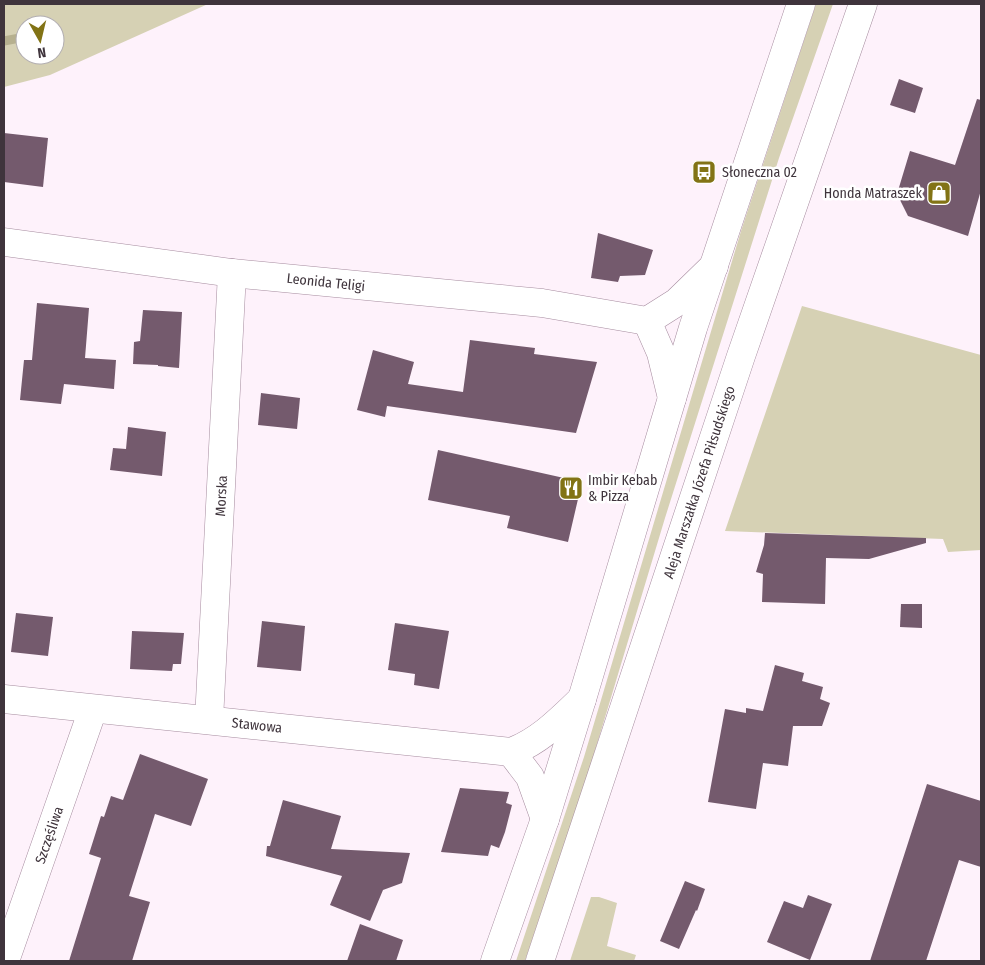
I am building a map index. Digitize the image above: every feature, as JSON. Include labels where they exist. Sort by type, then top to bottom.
[{"type":"street","points":[[495,961],[544,820],[672,398],[801,4]]},
{"type":"street","name":"Aleja Marszałka Józefa Piłsudskiego","points":[[540,961],[741,356],[863,4]]},
{"type":"street","name":"Leonida Teligi","points":[[4,242],[232,273],[542,303],[647,321]]},
{"type":"street","points":[[672,398],[661,352],[647,321],[677,302],[714,266]]},
{"type":"street","name":"Morska","points":[[209,720],[232,273]]},
{"type":"street","name":"Stawowa","points":[[4,699],[511,752]]},
{"type":"street","points":[[544,820],[530,777],[511,752],[542,736],[582,699]]},
{"type":"street","name":"Szczęśliwa","points":[[5,961],[93,709]]},
{"type":"shaded area","points":[[4,4],[208,4],[50,75],[4,87]]},
{"type":"shaded area","points":[[816,4],[833,4],[779,158],[665,518],[588,774],[525,961],[516,961],[584,757],[741,231]]},
{"type":"shaded area","points":[[802,306],[981,355],[981,550],[948,552],[943,539],[725,531]]},
{"type":"shaded area","points":[[591,897],[599,897],[617,903],[607,946],[636,955],[634,961],[570,961]]},
{"type":"building","points":[[899,79],[923,88],[915,113],[890,105]]},
{"type":"building","name":"Honda Matraszek","points":[[977,99],[981,100],[981,190],[968,236],[908,216],[897,194],[910,151],[955,165]]},
{"type":"building","points":[[4,133],[48,138],[43,187],[4,182]]},
{"type":"building","points":[[598,233],[653,250],[645,275],[620,276],[618,282],[591,278]]},
{"type":"building","points":[[37,303],[89,308],[85,358],[116,360],[114,389],[64,384],[61,404],[20,400],[24,360],[32,360]]},
{"type":"building","points":[[143,310],[182,312],[179,368],[133,364],[134,342],[140,341]]},
{"type":"building","points":[[470,340],[535,348],[534,354],[597,362],[576,433],[387,406],[385,417],[357,410],[373,350],[414,362],[408,384],[463,392]]},
{"type":"building","points":[[261,393],[300,398],[297,429],[258,425]]},
{"type":"building","points":[[128,427],[166,432],[162,476],[110,470],[113,448],[126,449]]},
{"type":"building","points":[[438,450],[582,482],[568,542],[507,528],[510,516],[428,500]]},
{"type":"building","points":[[765,533],[926,538],[926,543],[869,559],[826,558],[825,604],[762,602],[763,574],[756,572],[764,545]]},
{"type":"building","points":[[901,604],[922,604],[922,628],[900,627]]},
{"type":"building","points":[[16,613],[53,617],[48,656],[11,652]]},
{"type":"building","points":[[262,621],[305,626],[301,671],[257,667]]},
{"type":"building","points":[[395,623],[449,631],[439,689],[414,685],[415,674],[388,670]]},
{"type":"building","points":[[132,631],[184,633],[181,664],[173,664],[172,671],[130,669]]},
{"type":"building","points":[[775,665],[804,673],[802,681],[823,687],[820,699],[830,703],[822,726],[793,726],[788,766],[763,763],[756,809],[708,802],[725,709],[746,713],[746,708],[763,711]]},
{"type":"building","points":[[140,754],[208,779],[191,826],[155,814],[129,896],[150,902],[132,961],[69,961],[101,858],[89,854],[101,816],[104,817],[111,796],[123,800]]},
{"type":"building","points":[[927,784],[981,801],[981,867],[959,860],[926,961],[870,961]]},
{"type":"building","points":[[460,788],[509,792],[506,803],[512,805],[505,832],[499,848],[491,845],[488,856],[441,852]]},
{"type":"building","points":[[283,800],[341,816],[331,849],[410,853],[402,883],[383,890],[370,921],[330,905],[342,876],[266,856],[267,846],[270,846]]},
{"type":"building","points":[[685,881],[705,889],[679,949],[660,941]]},
{"type":"building","points":[[808,895],[832,904],[810,960],[767,942],[784,901],[803,908]]},
{"type":"building","points":[[360,924],[403,940],[396,961],[347,961]]},
{"type":"waterway","points":[[4,41],[15,39]]},
{"type":"place","name":"Słoneczna 02","points":[[704,172]]},
{"type":"place","name":"Honda Matraszek","points":[[939,193]]},
{"type":"place","name":"Imbir Kebab & Pizza","points":[[571,488]]}]
